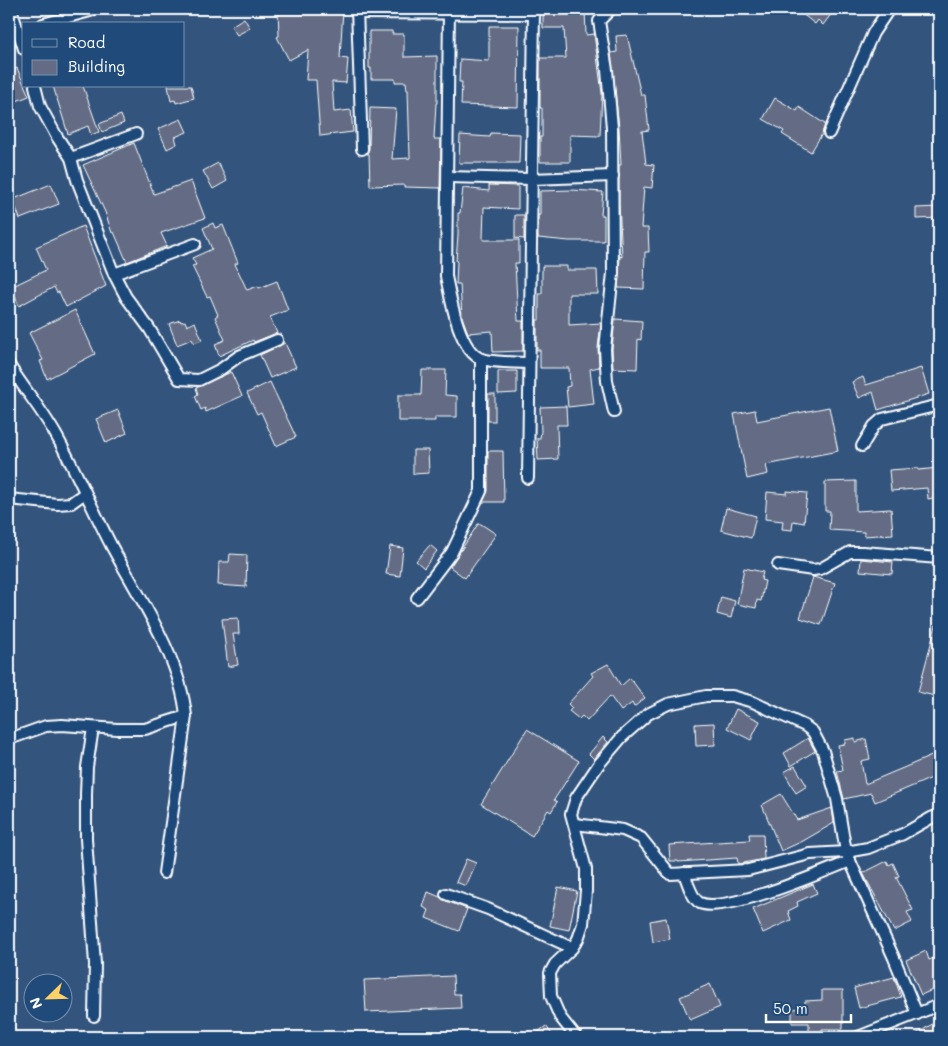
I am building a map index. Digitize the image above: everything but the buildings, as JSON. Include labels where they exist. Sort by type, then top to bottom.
[{"type":"street","points":[[11,9],[21,30]]},
{"type":"street","points":[[612,9],[599,21],[608,80],[612,128],[613,273],[605,349],[607,382],[614,412]]},
{"type":"street","points":[[829,133],[873,33],[889,9]]},
{"type":"street","points":[[50,22],[90,11]]},
{"type":"street","points":[[362,149],[357,11],[534,11],[528,478]]},
{"type":"street","points":[[449,11],[446,276],[453,312],[469,351],[481,359],[528,363]]},
{"type":"street","points":[[36,88],[40,106],[56,137],[71,158],[77,180],[114,274],[126,297],[149,328],[179,378],[199,380],[221,369],[239,356],[277,340]]},
{"type":"street","points":[[71,158],[136,134]]},
{"type":"street","points":[[448,177],[531,179],[613,176]]},
{"type":"street","points":[[114,274],[195,244]]},
{"type":"street","points":[[417,598],[452,552],[481,491],[481,359]]},
{"type":"street","points":[[9,365],[41,410],[57,437],[158,631],[185,698],[186,716],[164,873]]},
{"type":"street","points":[[862,446],[874,426],[882,419],[939,405]]},
{"type":"street","points":[[9,499],[64,503],[71,502],[85,493]]},
{"type":"street","points":[[778,565],[813,570],[820,569],[850,552],[939,558]]},
{"type":"street","points":[[576,1037],[560,1017],[551,996],[550,974],[555,964],[572,948],[578,939],[582,924],[586,891],[586,869],[571,814],[576,798],[599,764],[622,737],[648,714],[668,704],[706,696],[732,696],[753,702],[805,726],[813,732],[823,751],[837,799],[848,856],[917,1014]]},
{"type":"street","points":[[9,737],[15,737],[46,726],[75,725],[93,728],[145,729],[186,716]]},
{"type":"street","points":[[93,728],[87,768],[86,839],[95,964],[94,1016]]},
{"type":"street","points":[[684,873],[695,899],[700,903],[724,904],[750,898],[803,881],[848,856],[903,834],[939,815]]},
{"type":"street","points":[[575,824],[623,830],[641,838],[670,874],[748,870],[810,854],[848,856]]},
{"type":"street","points":[[446,894],[488,910],[572,948]]},
{"type":"street","points":[[858,1037],[939,1005]]}]
